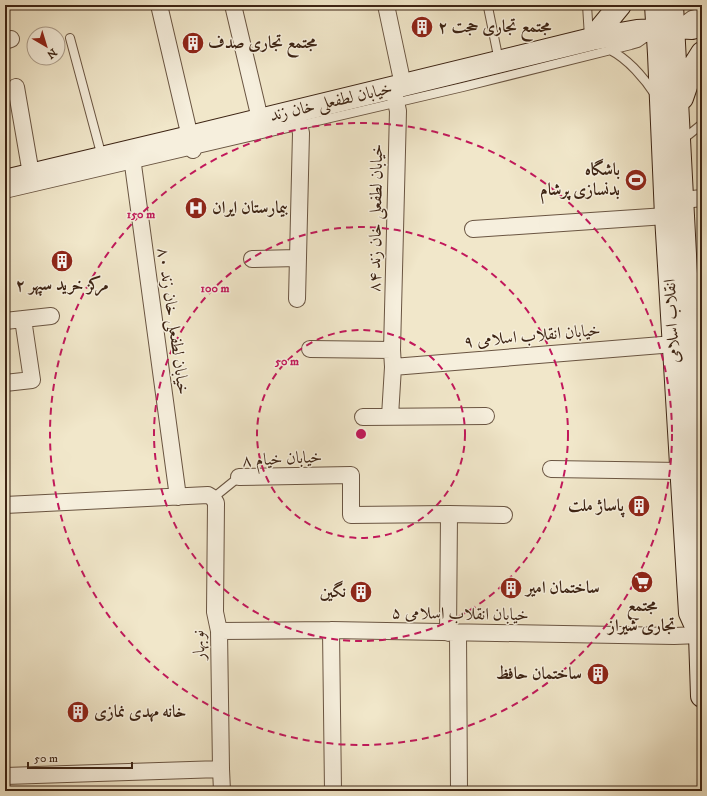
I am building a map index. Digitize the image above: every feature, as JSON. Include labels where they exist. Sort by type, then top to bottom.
[{"type":"main road","points":[[597,43],[620,5]]},
{"type":"main road","name":"انقلاب اسلامی","points":[[656,5],[666,29]]},
{"type":"main road","name":"انقلاب اسلامی","points":[[672,5],[666,29],[669,109],[666,216],[688,339],[700,493],[702,550]]},
{"type":"main road","name":"خیابان لطفعلی خان زند","points":[[5,181],[102,157],[132,157],[191,143],[260,119],[298,118],[499,62],[597,43],[637,30],[692,28],[702,25]]},
{"type":"main road","points":[[669,109],[702,53]]},
{"type":"main road","name":"انقلاب اسلامی","points":[[669,109],[679,143],[692,199],[688,339],[680,471],[690,613],[702,634],[702,696]]},
{"type":"street","points":[[159,5],[191,143]]},
{"type":"street","points":[[233,5],[260,119]]},
{"type":"street","name":"خیابان لطفعلی خان زند ۸۴","points":[[386,5],[397,91],[398,111],[392,350],[393,367],[390,416]]},
{"type":"street","points":[[16,87],[30,174]]},
{"type":"street","points":[[297,299],[301,133],[298,118]]},
{"type":"street","name":"خیابان لطفعلی خان زند ۸۰","points":[[132,157],[178,497]]},
{"type":"street","points":[[473,229],[666,216]]},
{"type":"street","points":[[252,259],[298,258]]},
{"type":"street","points":[[5,321],[51,316]]},
{"type":"street","points":[[5,383],[32,380],[23,319]]},
{"type":"street","name":"خیابان انقلاب اسلامی ۹","points":[[393,367],[688,339]]},
{"type":"street","points":[[310,349],[392,350]]},
{"type":"street","points":[[363,417],[486,416]]},
{"type":"street","points":[[550,469],[680,471]]},
{"type":"street","name":"خیابان خیام ۸","points":[[239,477],[351,475],[351,515],[504,515]]},
{"type":"street","points":[[5,505],[208,495],[213,498]]},
{"type":"street","name":"نوبهار","points":[[213,498],[216,503],[215,612],[219,631],[222,791]]},
{"type":"street","points":[[448,514],[459,791]]},
{"type":"street","points":[[331,630],[333,791]]},
{"type":"street","name":"خیابان انقلاب اسلامی ۵","points":[[219,631],[331,630],[674,636],[702,634]]},
{"type":"street","points":[[5,776],[221,769]]},
{"type":"lane","points":[[587,5],[597,43],[631,65],[669,109]]},
{"type":"lane","points":[[488,7],[499,62]]},
{"type":"lane","points":[[666,29],[691,15],[702,12]]},
{"type":"lane","points":[[70,38],[102,157]]},
{"type":"lane","points":[[397,91],[463,87],[597,43]]},
{"type":"lane","points":[[191,143],[298,118]]},
{"type":"lane","points":[[679,143],[702,124]]},
{"type":"lane","points":[[5,194],[132,157]]},
{"type":"lane","name":"خیابان خیام ۸","points":[[213,498],[239,477]]},
{"type":"place","name":"مجتمع تجاری حجت ۲","points":[[422,27]]},
{"type":"place","name":"مجتمع تجاری صدف","points":[[193,43]]},
{"type":"place","name":"باشگاه بدنسازی پرشام","points":[[636,180]]},
{"type":"place","name":"بیمارستان ایران","points":[[196,208]]},
{"type":"place","name":"مرکز خرید سپهر ۲","points":[[62,261]]},
{"type":"place","name":"پاساژ ملت","points":[[639,506]]},
{"type":"place","name":"مجتمع تجاری شیراز","points":[[642,582]]},
{"type":"place","name":"ساختمان امیر","points":[[511,588]]},
{"type":"place","name":"نگین","points":[[361,592]]},
{"type":"place","name":"ساختمان حافظ","points":[[598,674]]},
{"type":"place","name":"خانه مهدی نمازی","points":[[78,712]]}]
